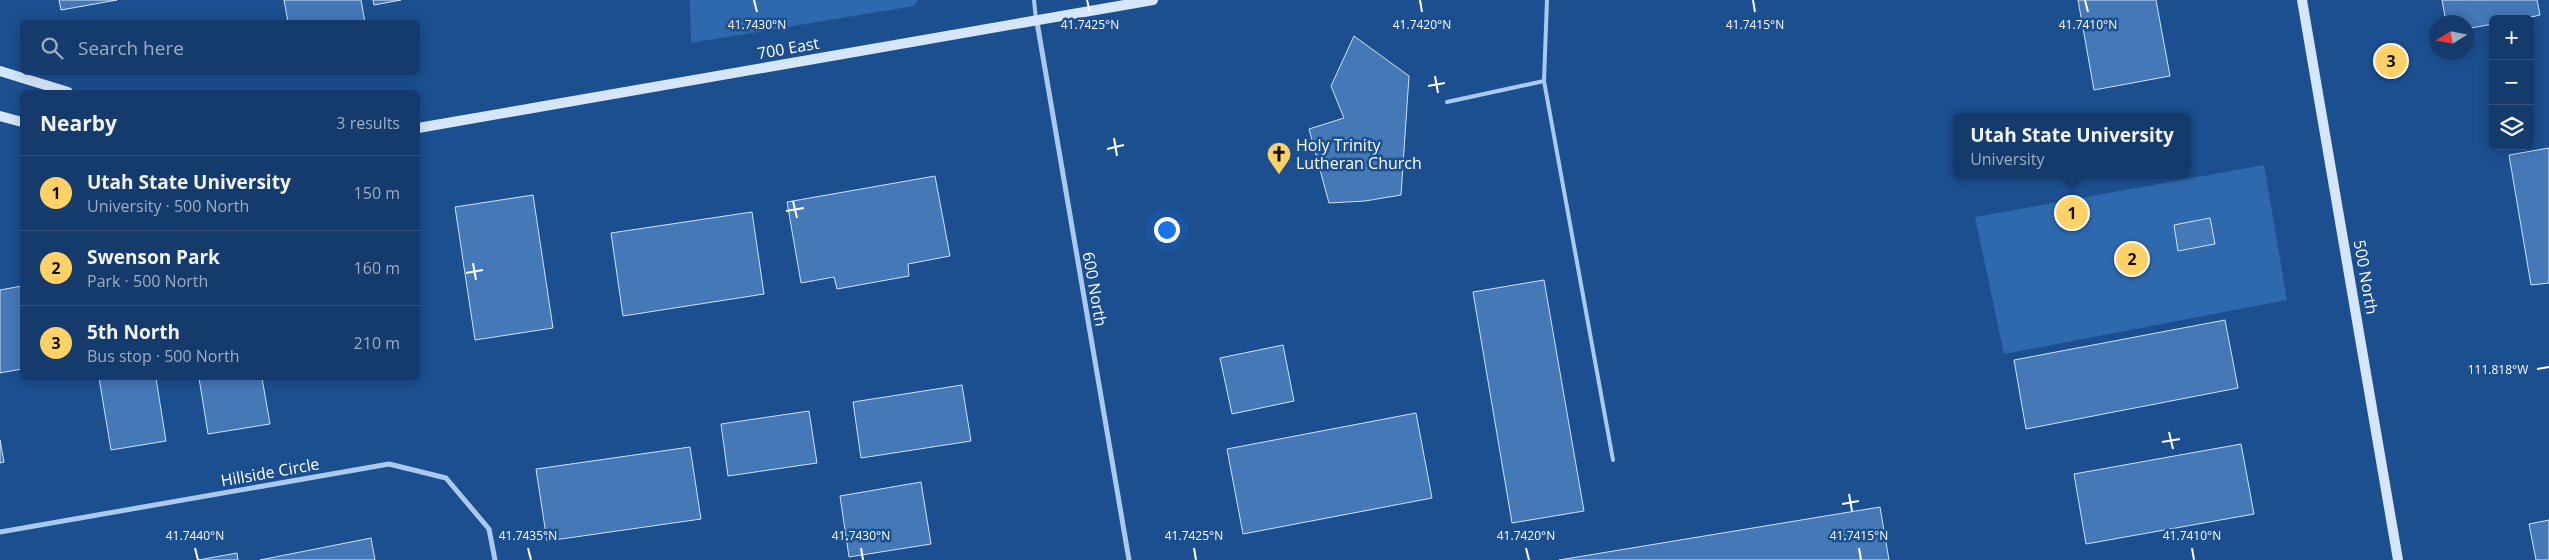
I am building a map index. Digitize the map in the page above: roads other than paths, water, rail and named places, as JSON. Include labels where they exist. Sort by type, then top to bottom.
[{"type":"main road","name":"700 East","points":[[421,126],[1037,22],[1153,0]]},
{"type":"main road","name":"500 North","points":[[2302,0],[2398,560]]},
{"type":"main road","points":[[0,71],[62,90]]},
{"type":"main road","points":[[0,116],[20,121]]},
{"type":"street","name":"600 North","points":[[1037,22],[1129,560]]},
{"type":"street","name":"Hillside Circle","points":[[0,532],[389,464],[446,478],[489,529],[495,560]]},
{"type":"lane","points":[[1034,0],[1037,22]]},
{"type":"lane","points":[[1547,0],[1544,81],[1613,460]]},
{"type":"lane","points":[[1447,102],[1544,81]]},
{"type":"place","name":"5th North","points":[[2391,61]]},
{"type":"place","name":"Holy Trinity Lutheran Church","points":[[1279,175]]},
{"type":"place","name":"Utah State University","points":[[2072,213]]},
{"type":"place","name":"Swenson Park","points":[[2132,259]]}]
